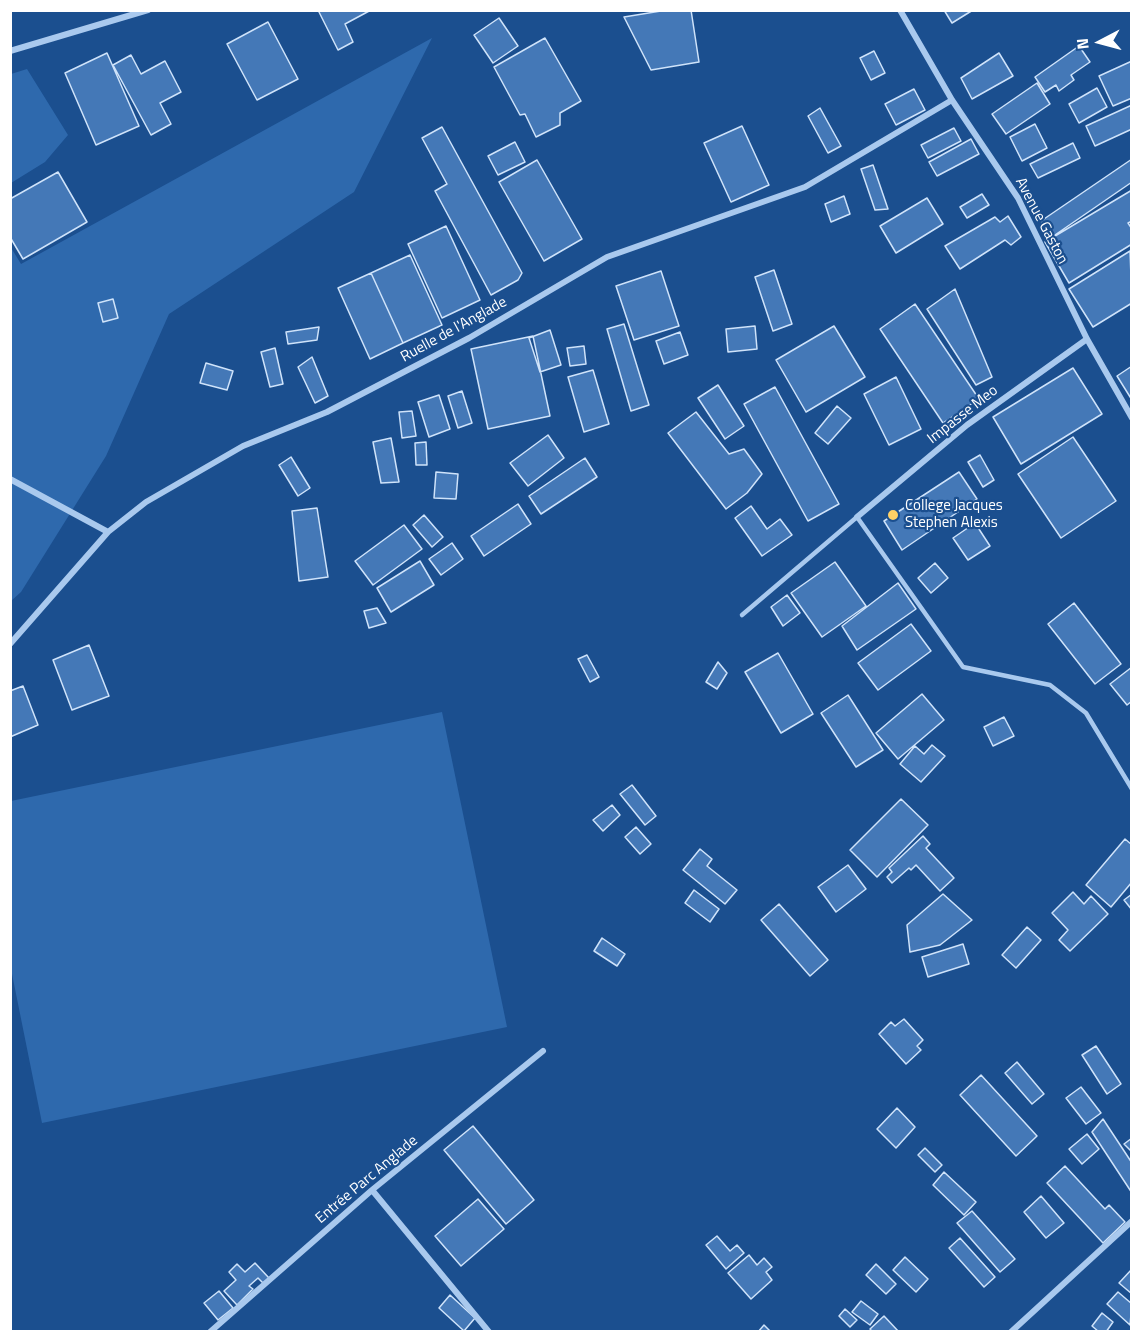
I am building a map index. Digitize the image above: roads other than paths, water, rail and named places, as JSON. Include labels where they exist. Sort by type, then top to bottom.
[{"type":"street","name":"Avenue Gaston","points":[[900,10],[952,100],[1018,198],[1087,339],[1131,418]]},
{"type":"street","points":[[10,51],[148,11]]},
{"type":"street","name":"Ruelle de l'Anglade","points":[[10,644],[108,532],[146,502],[243,446],[327,412],[469,338],[607,256],[805,187],[952,100]]},
{"type":"street","name":"Impasse Meo","points":[[857,517],[967,425],[1087,339]]},
{"type":"street","points":[[10,479],[108,532]]},
{"type":"street","name":"Entrée Parc Anglade","points":[[210,1332],[372,1190],[543,1052]]},
{"type":"street","points":[[372,1190],[489,1332]]},
{"type":"street","points":[[1011,1332],[1131,1221]]},
{"type":"lane","points":[[742,615],[857,517],[963,666],[1050,685],[1086,713],[1131,789]]},
{"type":"place","name":"College Jacques Stephen Alexis","points":[[893,515]]}]
